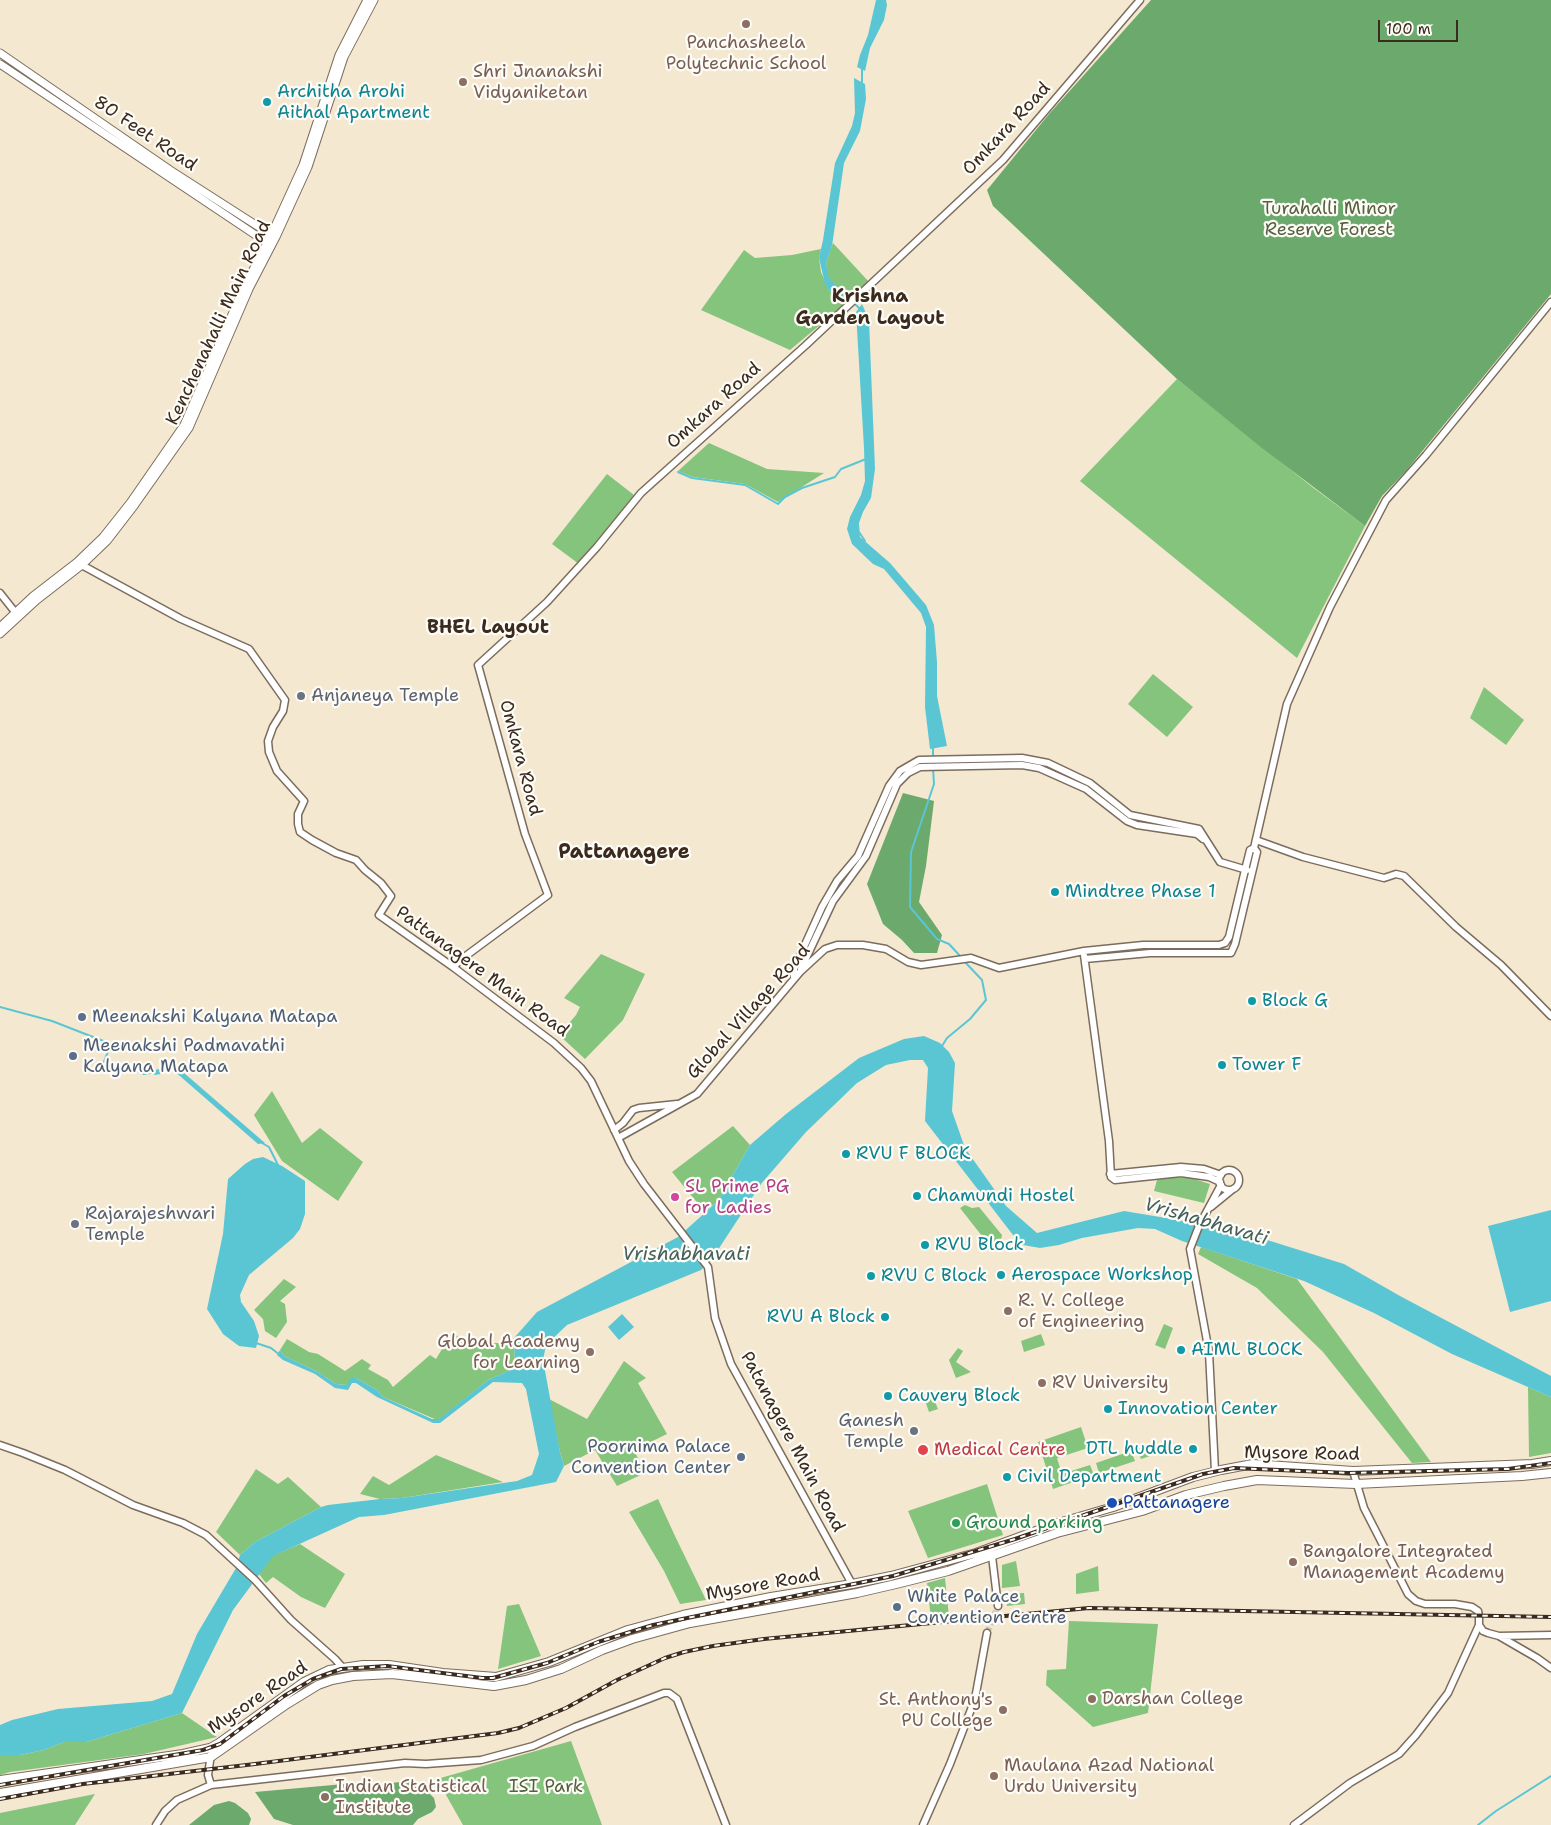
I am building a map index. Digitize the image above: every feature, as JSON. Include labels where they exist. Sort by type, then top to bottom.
[{"type":"highway","name":"Mysore Road","points":[[0,1780],[184,1754],[210,1748],[219,1744],[304,1682],[329,1670],[389,1665],[496,1677],[549,1662],[628,1630],[683,1615],[891,1576],[976,1553],[1055,1524],[1113,1507],[1182,1481],[1215,1471],[1253,1464],[1353,1471],[1527,1465],[1551,1461]]},
{"type":"highway","name":"Mysore Road","points":[[0,1793],[211,1758],[287,1704],[318,1685],[332,1680],[354,1676],[392,1674],[494,1686],[526,1680],[561,1669],[602,1650],[640,1636],[690,1623],[886,1587],[948,1571],[1057,1534],[1142,1511],[1186,1495],[1224,1486],[1257,1480],[1356,1484],[1522,1476],[1551,1472]]},
{"type":"main road","name":"Kenchenahalli Main Road","points":[[273,236],[303,165],[339,55],[367,0]]},
{"type":"main road","name":"Kenchenahalli Main Road","points":[[0,634],[107,540],[121,524],[189,428],[269,244],[308,167],[344,57],[374,0]]},
{"type":"main road","name":"80 Feet Road","points":[[0,53],[170,170],[273,236]]},
{"type":"main road","name":"80 Feet Road","points":[[0,64],[269,244]]},
{"type":"main road","name":"Kenchenahalli Main Road","points":[[0,627],[37,592],[79,564]]},
{"type":"street","name":"Omkara Road","points":[[453,967],[548,895],[525,834],[478,665],[547,602],[597,547],[641,493],[859,295],[1003,160],[1140,0]]},
{"type":"street","points":[[1085,959],[1179,952],[1231,953],[1235,944],[1252,872],[1256,852],[1254,848],[1287,704],[1318,632],[1386,500],[1426,455],[1551,302]]},
{"type":"street","name":"Pattanagere Main Road","points":[[79,564],[181,619],[249,649],[285,700],[283,711],[273,727],[268,740],[269,752],[277,771],[304,801],[298,814],[300,832],[336,853],[356,860],[381,883],[390,896],[379,915],[453,967],[572,1058],[591,1081],[629,1161],[679,1231]]},
{"type":"street","points":[[0,593],[16,612]]},
{"type":"street","points":[[800,972],[832,902],[866,856],[898,784],[920,764]]},
{"type":"street","points":[[794,979],[794,969],[822,907],[838,881],[858,856],[889,786],[900,771],[920,764],[1022,765],[1046,770],[1086,789],[1127,821],[1137,825],[1197,834],[1211,845],[1220,862],[1252,872]]},
{"type":"street","points":[[1256,840],[1303,857],[1384,878],[1396,874],[1404,876],[1456,927],[1501,965],[1551,1016]]},
{"type":"street","points":[[1244,870],[1250,850],[1254,848]]},
{"type":"street","name":"Global Village Road","points":[[618,1138],[697,1094],[800,972],[821,953],[837,945],[863,945],[886,949],[908,962],[921,965],[971,958],[999,968],[1084,951],[1143,946],[1219,945],[1225,943],[1228,937],[1244,870]]},
{"type":"street","points":[[1084,951],[1108,1141],[1110,1174],[1181,1167],[1204,1169],[1221,1180],[1228,1189],[1233,1189]]},
{"type":"street","points":[[614,1130],[623,1123],[633,1110],[681,1103]]},
{"type":"street","points":[[1209,1209],[1239,1183],[1238,1174],[1228,1170],[1221,1180],[1190,1249],[1209,1352],[1215,1471]]},
{"type":"street","name":"Patanagere Main Road","points":[[679,1231],[708,1267],[715,1318],[731,1364],[852,1584]]},
{"type":"street","points":[[0,1445],[65,1470],[133,1506],[206,1535],[255,1580],[291,1620],[335,1659],[342,1668]]},
{"type":"street","points":[[1294,1825],[1350,1783],[1399,1754],[1448,1693],[1479,1625],[1480,1616],[1478,1611],[1472,1607],[1455,1604],[1425,1604],[1416,1601],[1408,1594],[1364,1508],[1353,1471]]},
{"type":"street","points":[[992,1556],[998,1606]]},
{"type":"street","points":[[1479,1625],[1499,1632],[1551,1634]]},
{"type":"street","points":[[1479,1625],[1488,1634],[1499,1636],[1551,1634]]},
{"type":"street","points":[[923,1825],[950,1764],[975,1699],[987,1633]]},
{"type":"street","points":[[1499,1636],[1551,1668]]},
{"type":"street","points":[[156,1825],[176,1800],[211,1785],[405,1763],[426,1764],[481,1760],[533,1746],[575,1727],[664,1693],[669,1693],[677,1699],[726,1825]]},
{"type":"street","points":[[210,1748],[211,1758],[208,1775],[211,1785]]},
{"type":"green space","name":"Turahalli Minor Reserve Forest","points":[[1151,0],[1551,0],[1551,294],[1406,471],[1382,496],[1365,526],[1262,448],[1177,379],[993,206],[987,190],[1049,114]]},
{"type":"green space","points":[[833,243],[869,282],[851,297],[828,279],[826,263]]},
{"type":"green space","points":[[821,249],[819,258],[821,272],[829,290],[845,304],[790,350],[701,310],[744,250],[755,258],[792,255]]},
{"type":"green space","points":[[1177,379],[1311,486],[1365,526],[1297,658],[1080,481]]},
{"type":"green space","points":[[709,443],[767,469],[824,473],[778,502],[745,484],[693,477],[678,471]]},
{"type":"green space","points":[[607,474],[634,495],[579,564],[552,544]]},
{"type":"green space","points":[[1153,674],[1193,707],[1167,737],[1128,704]]},
{"type":"green space","points":[[1484,687],[1524,720],[1506,745],[1470,718]]},
{"type":"green space","points":[[903,793],[934,801],[926,866],[919,902],[942,935],[937,953],[914,953],[883,924],[867,884]]},
{"type":"green space","points":[[601,954],[645,974],[623,1020],[585,1059],[559,1035],[576,1015],[580,1007],[564,998]]},
{"type":"green space","points":[[272,1091],[302,1143],[320,1128],[363,1162],[338,1201],[282,1161],[254,1115]]},
{"type":"green space","points":[[733,1126],[750,1145],[718,1201],[705,1212],[672,1172]]},
{"type":"green space","points":[[1170,1177],[1191,1178],[1210,1184],[1204,1203],[1154,1191],[1157,1180]]},
{"type":"green space","points":[[965,1205],[972,1208],[979,1207],[1002,1235],[1001,1240],[989,1245],[960,1208]]},
{"type":"green space","points":[[1201,1247],[1297,1279],[1431,1462],[1412,1463],[1323,1352],[1257,1288],[1198,1254]]},
{"type":"green space","points":[[284,1279],[296,1287],[280,1301],[285,1304],[287,1322],[276,1338],[265,1331],[263,1319],[254,1310]]},
{"type":"green space","points":[[1164,1324],[1173,1328],[1165,1349],[1155,1345]]},
{"type":"green space","points":[[451,1334],[482,1343],[507,1343],[514,1338],[515,1365],[511,1370],[488,1380],[437,1420],[383,1397],[377,1390],[356,1378],[347,1385],[336,1384],[316,1371],[284,1356],[280,1350],[287,1339],[309,1352],[318,1354],[345,1371],[362,1359],[371,1365],[368,1369],[388,1380],[393,1387],[430,1355],[436,1359]]},
{"type":"green space","points":[[1041,1334],[1045,1345],[1024,1352],[1021,1341]]},
{"type":"green space","points":[[958,1348],[963,1351],[956,1362],[971,1372],[956,1378],[949,1360]]},
{"type":"green space","points":[[624,1361],[646,1378],[638,1383],[667,1434],[634,1450],[645,1473],[617,1486],[595,1450],[564,1466],[549,1399],[587,1419]]},
{"type":"green space","points":[[1528,1387],[1551,1397],[1551,1453],[1529,1457]]},
{"type":"green space","points":[[931,1392],[938,1409],[929,1412],[923,1395]]},
{"type":"green space","points":[[1081,1427],[1088,1448],[1057,1458],[1062,1474],[1090,1465],[1094,1475],[1053,1489],[1038,1442]]},
{"type":"green space","points":[[1155,1442],[1159,1453],[1141,1459],[1137,1449]]},
{"type":"green space","points":[[1131,1451],[1135,1461],[1099,1473],[1096,1463]]},
{"type":"green space","points":[[436,1455],[503,1482],[402,1498],[380,1499],[360,1494],[373,1476],[389,1485]]},
{"type":"green space","points":[[256,1469],[278,1484],[288,1477],[321,1507],[255,1542],[240,1555],[216,1532]]},
{"type":"green space","name":"Ground parking","points":[[987,1484],[1003,1535],[928,1558],[908,1511]]},
{"type":"green space","points":[[658,1499],[706,1600],[680,1604],[664,1571],[629,1512]]},
{"type":"green space","points":[[300,1544],[345,1574],[325,1608],[301,1597],[273,1577],[266,1583],[259,1574],[272,1556]]},
{"type":"green space","points":[[1016,1561],[1020,1586],[1002,1588],[1002,1565]]},
{"type":"green space","points":[[1098,1566],[1099,1591],[1076,1594],[1076,1574]]},
{"type":"green space","points":[[945,1578],[949,1617],[931,1619],[927,1583]]},
{"type":"green space","points":[[1024,1593],[1025,1604],[1007,1606],[1006,1594]]},
{"type":"green space","points":[[519,1604],[541,1656],[498,1669],[507,1606]]},
{"type":"green space","name":"Darshan College","points":[[1069,1621],[1158,1624],[1148,1713],[1093,1727],[1046,1685],[1047,1670],[1066,1669]]},
{"type":"green space","points":[[182,1713],[217,1737],[144,1754],[10,1772],[0,1775],[0,1755],[20,1755],[44,1750],[64,1742],[86,1742]]},
{"type":"green space","name":"ISI Park","points":[[571,1741],[602,1825],[463,1825],[437,1779]]},
{"type":"green space","points":[[409,1781],[422,1786],[434,1798],[436,1807],[432,1812],[418,1819],[413,1825],[293,1825],[274,1819],[255,1792],[344,1784],[374,1785]]},
{"type":"green space","points":[[95,1794],[75,1825],[0,1825],[0,1813]]},
{"type":"green space","points":[[229,1801],[235,1803],[248,1813],[251,1819],[249,1825],[189,1825],[214,1805]]},
{"type":"water","points":[[876,0],[886,0],[887,5],[884,20],[870,48],[865,71],[857,67],[868,35]]},
{"type":"water","points":[[854,78],[865,84],[866,99],[860,131],[844,163],[832,246],[826,263],[829,279],[851,297],[845,304],[825,284],[819,258],[835,163],[852,126],[855,113]]},
{"type":"water","points":[[862,304],[869,320],[875,469],[871,498],[859,523],[860,537],[890,563],[926,605],[934,625],[937,696],[947,746],[930,749],[925,707],[926,627],[921,613],[884,569],[873,564],[852,544],[847,529],[865,481],[856,312]]},
{"type":"water","name":"Vrishabhavati","points":[[924,1036],[940,1043],[949,1052],[955,1063],[952,1111],[965,1148],[1006,1206],[1037,1233],[1124,1211],[1232,1229],[1344,1264],[1551,1376],[1551,1397],[1452,1354],[1374,1313],[1304,1281],[1182,1241],[1155,1229],[1138,1228],[1040,1248],[1023,1245],[1013,1235],[925,1121],[928,1068],[923,1060],[910,1060],[886,1065],[857,1083],[806,1132],[761,1184],[712,1259],[701,1270],[567,1325],[546,1345],[543,1360],[564,1466],[556,1482],[384,1515],[359,1517],[273,1556],[233,1610],[182,1713],[86,1742],[64,1742],[44,1750],[20,1755],[0,1755],[0,1725],[12,1720],[58,1709],[152,1701],[172,1694],[197,1634],[236,1568],[240,1555],[255,1542],[321,1507],[402,1498],[517,1481],[532,1475],[539,1454],[526,1389],[522,1383],[493,1382],[440,1423],[433,1423],[377,1397],[356,1383],[352,1383],[348,1390],[335,1388],[315,1374],[283,1360],[277,1355],[280,1350],[284,1356],[316,1371],[336,1384],[347,1385],[351,1378],[356,1378],[377,1390],[383,1397],[432,1419],[439,1419],[488,1380],[513,1369],[515,1363],[514,1338],[537,1312],[678,1237],[718,1201],[750,1145],[786,1114],[859,1058],[904,1039]]},
{"type":"water","points":[[166,1064],[176,1066],[265,1143],[258,1144],[173,1070],[169,1069],[161,1074],[154,1075],[154,1070],[160,1069]]},
{"type":"water","points":[[263,1157],[282,1166],[305,1181],[305,1214],[300,1229],[293,1238],[249,1275],[240,1295],[241,1302],[254,1321],[259,1336],[256,1348],[239,1346],[223,1334],[207,1309],[223,1234],[228,1179],[245,1164],[253,1159]]},
{"type":"water","points":[[1551,1210],[1551,1301],[1510,1312],[1488,1226]]},
{"type":"water","points":[[622,1314],[634,1327],[619,1340],[608,1327]]},
{"type":"waterway","points":[[862,68],[862,83]]},
{"type":"waterway","points":[[848,297],[861,310]]},
{"type":"waterway","points":[[678,472],[692,478],[745,485],[778,504],[785,497],[802,488],[835,477],[841,469],[866,459]]},
{"type":"waterway","points":[[859,532],[865,541]]},
{"type":"waterway","points":[[933,748],[933,758]]},
{"type":"waterway","points":[[933,768],[934,784],[911,852],[910,907],[937,939],[949,944],[961,957]]},
{"type":"waterway","points":[[942,1046],[947,1038],[970,1019],[986,1000],[982,980],[964,961]]},
{"type":"waterway","points":[[0,1007],[52,1021],[111,1044],[103,1064],[106,1066],[135,1070],[144,1074],[155,1072]]},
{"type":"waterway","points":[[262,1143],[269,1147],[278,1165]]},
{"type":"waterway","points":[[256,1343],[271,1348],[280,1355]]},
{"type":"waterway","points":[[1478,1825],[1496,1811],[1551,1776]]},
{"type":"tunnel","points":[[987,1633],[998,1606]]},
{"type":"railway","points":[[0,1785],[203,1750],[220,1744],[284,1696],[313,1679],[341,1669],[387,1666],[493,1678],[547,1663],[598,1642],[653,1625],[893,1576],[1015,1539],[1203,1474],[1234,1468],[1348,1473],[1508,1469],[1551,1463]]},
{"type":"railway","points":[[0,1799],[83,1784],[498,1733],[519,1728],[566,1708],[617,1680],[665,1658],[713,1646],[764,1639],[1089,1608],[1551,1617]]},
{"type":"place","name":"Panchasheela Polytechnic School","points":[[746,24]]},
{"type":"place","name":"Shri Jnanakshi Vidyaniketan","points":[[463,82]]},
{"type":"place","name":"Architha Arohi Aithal Apartment","points":[[267,102]]},
{"type":"place","name":"Anjaneya Temple","points":[[301,696]]},
{"type":"place","name":"Mindtree Phase 1","points":[[1055,892]]},
{"type":"place","name":"Block G","points":[[1252,1001]]},
{"type":"place","name":"Meenakshi Kalyana Matapa","points":[[82,1017]]},
{"type":"place","name":"Meenakshi Padmavathi Kalyana Matapa","points":[[73,1056]]},
{"type":"place","name":"Tower F","points":[[1222,1065]]},
{"type":"place","name":"RVU F BLOCK","points":[[846,1154]]},
{"type":"place","name":"Chamundi Hostel","points":[[917,1196]]},
{"type":"place","name":"SL Prime PG for Ladies","points":[[675,1197]]},
{"type":"place","name":"Rajarajeshwari Temple","points":[[75,1224]]},
{"type":"place","name":"RVU Block","points":[[925,1245]]},
{"type":"place","name":"Aerospace Workshop","points":[[1001,1275]]},
{"type":"place","name":"RVU C Block","points":[[871,1276]]},
{"type":"place","name":"R. V. College of Engineering","points":[[1008,1311]]},
{"type":"place","name":"RVU A Block","points":[[885,1317]]},
{"type":"place","name":"AIML BLOCK","points":[[1181,1350]]},
{"type":"place","name":"Global Academy for Learning","points":[[590,1352]]},
{"type":"place","name":"RV University","points":[[1042,1383]]},
{"type":"place","name":"Cauvery Block","points":[[888,1396]]},
{"type":"place","name":"Innovation Center","points":[[1108,1409]]},
{"type":"place","name":"Ganesh Temple","points":[[914,1431]]},
{"type":"place","name":"DTL huddle","points":[[1193,1449]]},
{"type":"place","name":"Medical Centre","points":[[923,1450]]},
{"type":"place","name":"Poornima Palace Convention Center","points":[[741,1457]]},
{"type":"place","name":"Civil Department","points":[[1007,1477]]},
{"type":"place","name":"Pattanagere","points":[[1112,1503]]},
{"type":"place","name":"Ground parking","points":[[956,1523]]},
{"type":"place","name":"Bangalore Integrated Management Academy","points":[[1293,1562]]},
{"type":"place","name":"White Palace Convention Centre","points":[[897,1607]]},
{"type":"place","name":"Darshan College","points":[[1092,1699]]},
{"type":"place","name":"St. Anthony's PU College","points":[[1003,1710]]},
{"type":"place","name":"Maulana Azad National Urdu University","points":[[994,1776]]},
{"type":"place","name":"Indian Statistical Institute","points":[[325,1797]]},
{"type":"district","name":"Krishna Garden Layout","points":[[870,308]]},
{"type":"district","name":"BHEL Layout","points":[[488,628]]},
{"type":"district","name":"Pattanagere","points":[[624,853]]}]
